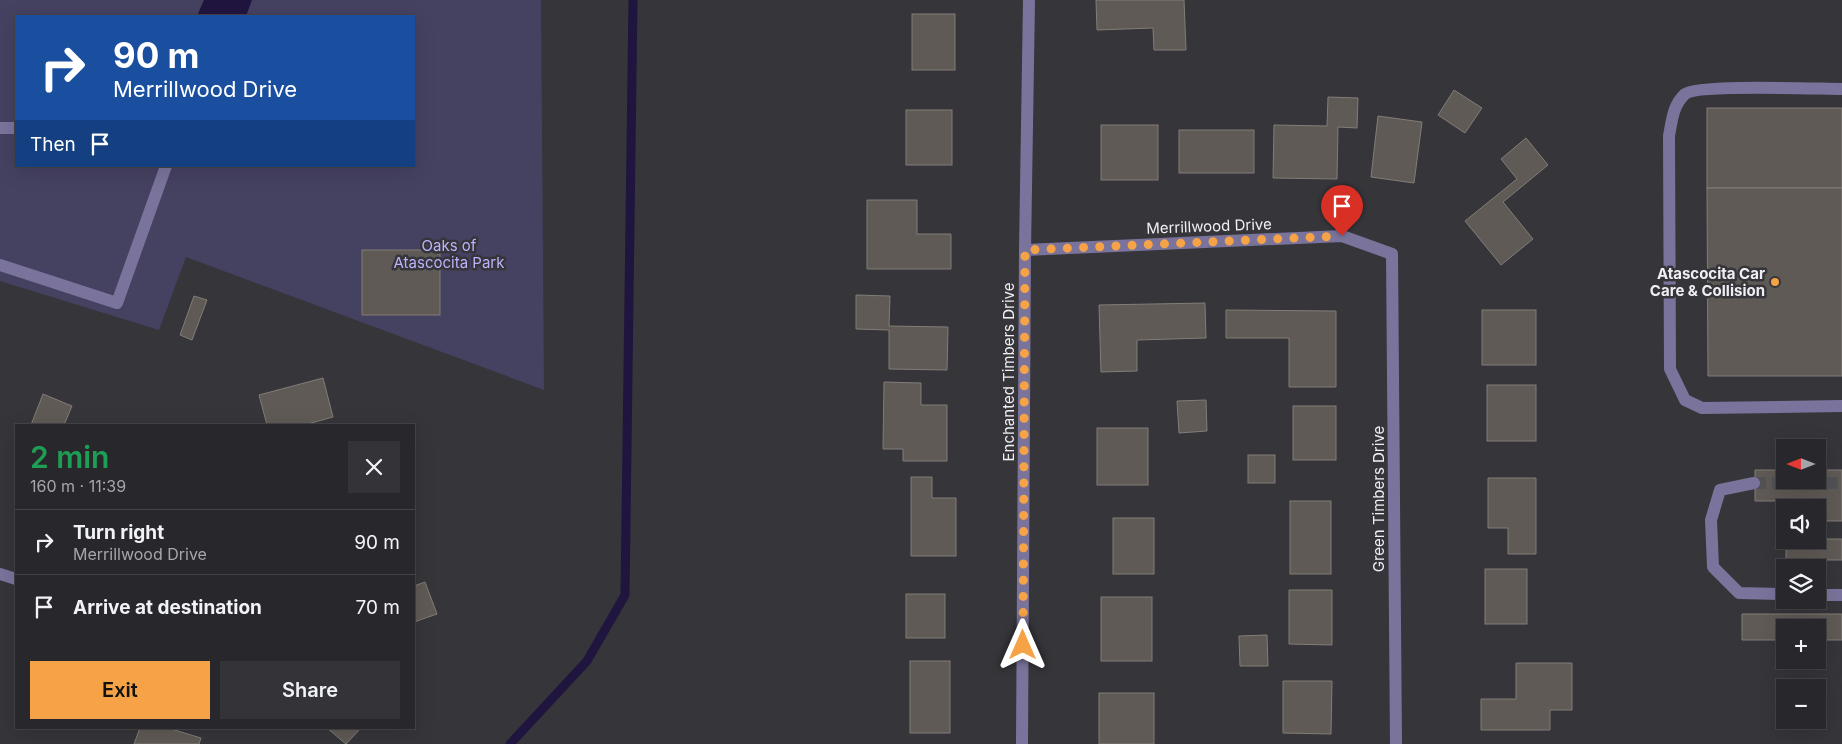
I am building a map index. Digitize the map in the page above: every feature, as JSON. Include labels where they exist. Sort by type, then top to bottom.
[{"type":"street","name":"Enchanted Timbers Drive","points":[[1022,744],[1025,250],[1029,0]]},
{"type":"street","points":[[1842,89],[1710,88],[1687,92],[1675,105],[1670,136],[1670,369],[1685,400],[1702,408],[1842,406]]},
{"type":"street","points":[[0,128],[15,128]]},
{"type":"street","points":[[0,266],[117,302],[166,167]]},
{"type":"street","name":"Merrillwood Drive","points":[[1025,250],[1342,236],[1392,254]]},
{"type":"street","name":"Green Timbers Drive","points":[[1392,254],[1396,744]]},
{"type":"street","points":[[1754,483],[1720,490],[1711,520],[1712,567],[1739,593],[1776,594]]},
{"type":"street","points":[[0,574],[15,579]]},
{"type":"street","points":[[1826,595],[1842,595]]},
{"type":"green space","name":"Oaks of Atascocita Park","points":[[0,0],[541,0],[544,390],[186,257],[159,330],[0,281]]},
{"type":"shaded area","points":[[204,0],[252,0],[246,15],[197,15]]},
{"type":"building","points":[[1096,0],[1184,0],[1186,50],[1154,50],[1153,28],[1097,30]]},
{"type":"building","points":[[912,14],[955,14],[955,70],[912,70]]},
{"type":"building","points":[[1454,90],[1482,108],[1465,133],[1438,115]]},
{"type":"building","points":[[1328,97],[1358,98],[1357,128],[1338,127],[1337,179],[1273,178],[1274,125],[1327,126]]},
{"type":"building","points":[[1707,108],[1842,108],[1842,188],[1707,188]]},
{"type":"building","points":[[906,110],[952,110],[952,165],[906,165]]},
{"type":"building","points":[[1378,116],[1422,122],[1414,183],[1371,177]]},
{"type":"building","points":[[1101,125],[1158,125],[1158,180],[1101,180]]},
{"type":"building","points":[[1179,130],[1254,130],[1254,173],[1179,173]]},
{"type":"building","points":[[1526,138],[1548,165],[1503,202],[1533,239],[1501,265],[1465,221],[1517,179],[1501,159]]},
{"type":"building","name":"Atascocita Car Care & Collision","points":[[1707,188],[1842,188],[1842,376],[1708,376]]},
{"type":"building","points":[[867,200],[917,200],[917,234],[951,234],[951,269],[867,269]]},
{"type":"building","points":[[362,250],[440,250],[440,315],[362,315]]},
{"type":"building","points":[[856,295],[890,296],[889,326],[948,327],[947,370],[889,369],[889,330],[856,329]]},
{"type":"building","points":[[194,296],[207,300],[192,340],[180,335]]},
{"type":"building","points":[[1205,303],[1206,338],[1137,340],[1137,371],[1101,372],[1099,305]]},
{"type":"building","points":[[1226,310],[1336,311],[1336,387],[1289,387],[1289,338],[1226,338]]},
{"type":"building","points":[[1482,310],[1536,310],[1536,365],[1482,365]]},
{"type":"building","points":[[323,378],[333,417],[308,424],[267,424],[259,395]]},
{"type":"building","points":[[884,382],[921,383],[921,405],[947,405],[947,461],[903,461],[903,449],[883,449]]},
{"type":"building","points":[[1487,385],[1536,385],[1536,441],[1487,441]]},
{"type":"building","points":[[43,394],[72,406],[64,424],[31,424]]},
{"type":"building","points":[[1206,400],[1207,431],[1179,433],[1177,401]]},
{"type":"building","points":[[1293,406],[1336,406],[1336,460],[1293,460]]},
{"type":"building","points":[[1097,428],[1148,428],[1148,485],[1097,485]]},
{"type":"building","points":[[1248,455],[1275,455],[1275,483],[1248,483]]},
{"type":"building","points":[[1755,470],[1776,470],[1776,489],[1826,489],[1826,470],[1842,470],[1842,521],[1826,521],[1826,499],[1755,501]]},
{"type":"building","points":[[911,477],[932,477],[932,498],[956,498],[956,556],[911,556]]},
{"type":"building","points":[[1488,478],[1536,478],[1536,554],[1508,554],[1508,528],[1488,528]]},
{"type":"building","points":[[1290,501],[1331,501],[1331,574],[1290,574]]},
{"type":"building","points":[[1113,518],[1154,518],[1154,574],[1113,574]]},
{"type":"building","points":[[1826,539],[1842,539],[1842,560],[1786,559],[1786,549],[1826,549]]},
{"type":"building","points":[[1485,569],[1527,569],[1527,624],[1485,624]]},
{"type":"building","points":[[425,582],[437,614],[415,622],[415,586]]},
{"type":"building","points":[[1289,590],[1332,590],[1332,645],[1289,644]]},
{"type":"building","points":[[906,594],[945,594],[945,638],[906,638]]},
{"type":"building","points":[[1101,597],[1152,597],[1152,661],[1101,661]]},
{"type":"building","points":[[1742,614],[1842,614],[1842,640],[1826,640],[1826,619],[1776,619],[1776,640],[1742,640]]},
{"type":"building","points":[[1267,635],[1268,666],[1240,666],[1239,636]]},
{"type":"building","points":[[910,661],[950,661],[950,733],[910,733]]},
{"type":"building","points":[[1516,663],[1572,663],[1572,710],[1550,710],[1550,730],[1481,730],[1481,699],[1516,699]]},
{"type":"building","points":[[1283,681],[1332,681],[1331,734],[1283,733]]},
{"type":"building","points":[[1099,693],[1154,693],[1154,744],[1099,744]]},
{"type":"building","points":[[140,729],[171,729],[201,738],[199,744],[134,744]]},
{"type":"building","points":[[328,729],[360,729],[346,744]]},
{"type":"waterway","points":[[510,744],[587,661],[625,595],[633,0]]},
{"type":"tunnel","points":[[1754,483],[1842,483]]},
{"type":"place","name":"Atascocita Car Care & Collision","points":[[1775,282]]},
{"type":"route","points":[[1023,645],[1025,250],[1342,236]]}]
